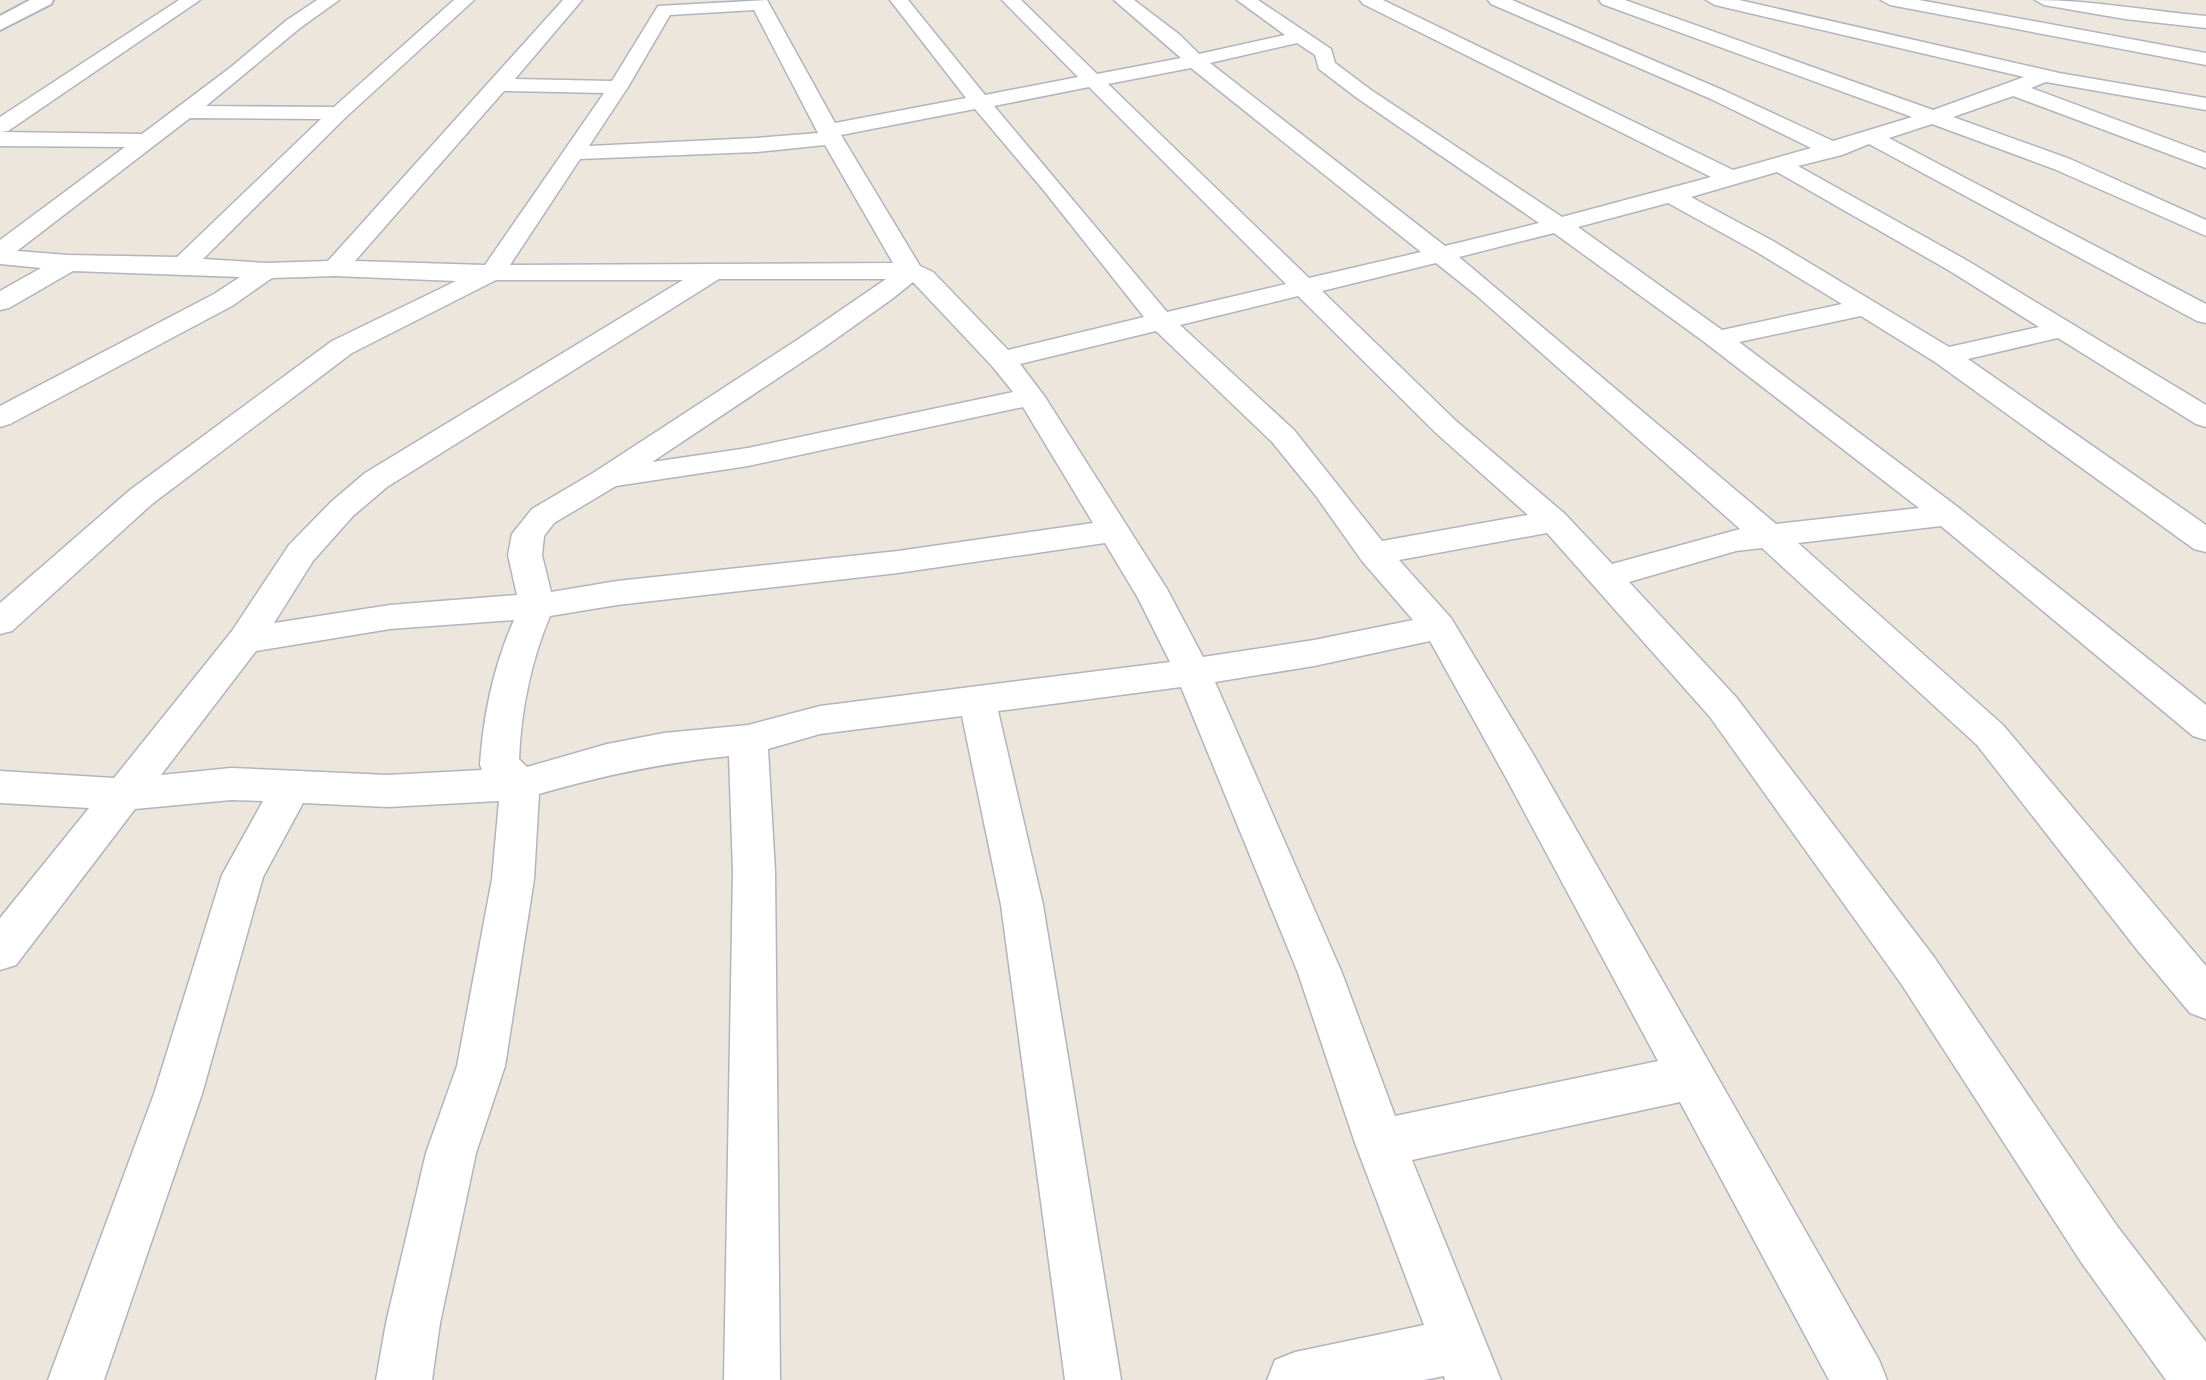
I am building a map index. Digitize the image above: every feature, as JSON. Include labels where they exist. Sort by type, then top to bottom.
[{"type":"street","points":[[0,24],[44,0]]},
{"type":"street","points":[[0,126],[191,0]]},
{"type":"street","points":[[0,254],[268,47],[285,28],[330,0]]},
{"type":"street","points":[[183,265],[339,113],[465,0]]},
{"type":"street","points":[[335,268],[573,0]]},
{"type":"street","points":[[899,0],[978,101],[1053,187],[1160,320],[1283,436],[1327,489],[1374,553],[1439,626],[1520,765],[1859,1380]]},
{"type":"street","points":[[1011,0],[1446,428],[1554,521],[1723,707],[1918,971],[2099,1244],[2200,1380]]},
{"type":"street","points":[[1123,0],[1173,39],[1195,61],[1440,254],[1770,536],[1990,735],[2153,937],[2206,998]]},
{"type":"street","points":[[1246,0],[1324,53],[1326,65],[1432,143],[1639,280],[1948,515],[2102,638],[2206,726]]},
{"type":"street","points":[[1369,0],[1731,178]]},
{"type":"street","points":[[1497,0],[1707,90],[1833,150]]},
{"type":"street","points":[[1608,0],[2062,164],[2206,229]]},
{"type":"street","points":[[1715,0],[2044,76],[2206,104]]},
{"type":"street","points":[[1890,0],[2206,59]]},
{"type":"street","points":[[2044,0],[2125,14],[2206,22]]},
{"type":"street","points":[[0,622],[141,497],[342,347],[493,272],[575,153],[664,10],[758,2],[830,135],[910,271]]},
{"type":"street","points":[[1842,29],[2014,89],[2206,162]]},
{"type":"street","points":[[575,153],[756,145],[830,135],[978,101],[1195,61],[1301,37]]},
{"type":"street","points":[[1002,360],[1160,320],[1307,289],[1672,195],[1833,150],[1936,117],[2044,76]]},
{"type":"street","points":[[497,85],[618,87]]},
{"type":"street","points":[[182,112],[339,113]]},
{"type":"street","points":[[1871,137],[2206,315]]},
{"type":"street","points":[[0,139],[147,141]]},
{"type":"street","points":[[1779,164],[2064,329],[2206,418]]},
{"type":"street","points":[[1672,195],[1764,246],[1945,356],[2206,541]]},
{"type":"street","points":[[0,254],[68,263],[183,265],[266,271],[335,268],[440,274],[910,271],[925,277],[1002,360],[1031,397],[1155,597],[1193,672],[1320,973],[1380,1143],[1467,1363],[1295,1380]]},
{"type":"street","points":[[0,302],[68,263]]},
{"type":"street","points":[[0,418],[223,300],[266,271]]},
{"type":"street","points":[[520,784],[499,765],[501,729],[522,643],[537,606],[525,555],[528,534],[543,516],[604,480],[813,342],[883,294],[910,271]]},
{"type":"street","points":[[0,951],[121,794],[245,640],[301,553],[342,509],[376,480],[712,273]]},
{"type":"street","points":[[1716,339],[1867,307]]},
{"type":"street","points":[[1945,356],[2064,329]]},
{"type":"street","points":[[604,480],[748,457],[1031,397]]},
{"type":"street","points":[[1606,577],[1735,540],[1948,515]]},
{"type":"street","points":[[1374,553],[1554,521]]},
{"type":"street","points":[[245,640],[390,617],[537,606],[617,593],[898,562],[1113,531]]},
{"type":"street","points":[[0,787],[121,794],[231,784],[388,791],[520,784],[607,759],[664,747],[748,740],[820,720],[1193,672],[1314,653],[1439,626]]},
{"type":"street","points":[[977,699],[1022,905],[1093,1380]]},
{"type":"street","points":[[748,740],[754,872],[752,1380]]},
{"type":"street","points":[[404,1380],[451,1153],[481,1066],[513,878],[520,784]]},
{"type":"street","points":[[76,1380],[178,1094],[243,875],[292,786]]},
{"type":"street","points":[[1380,1143],[1690,1077]]}]
